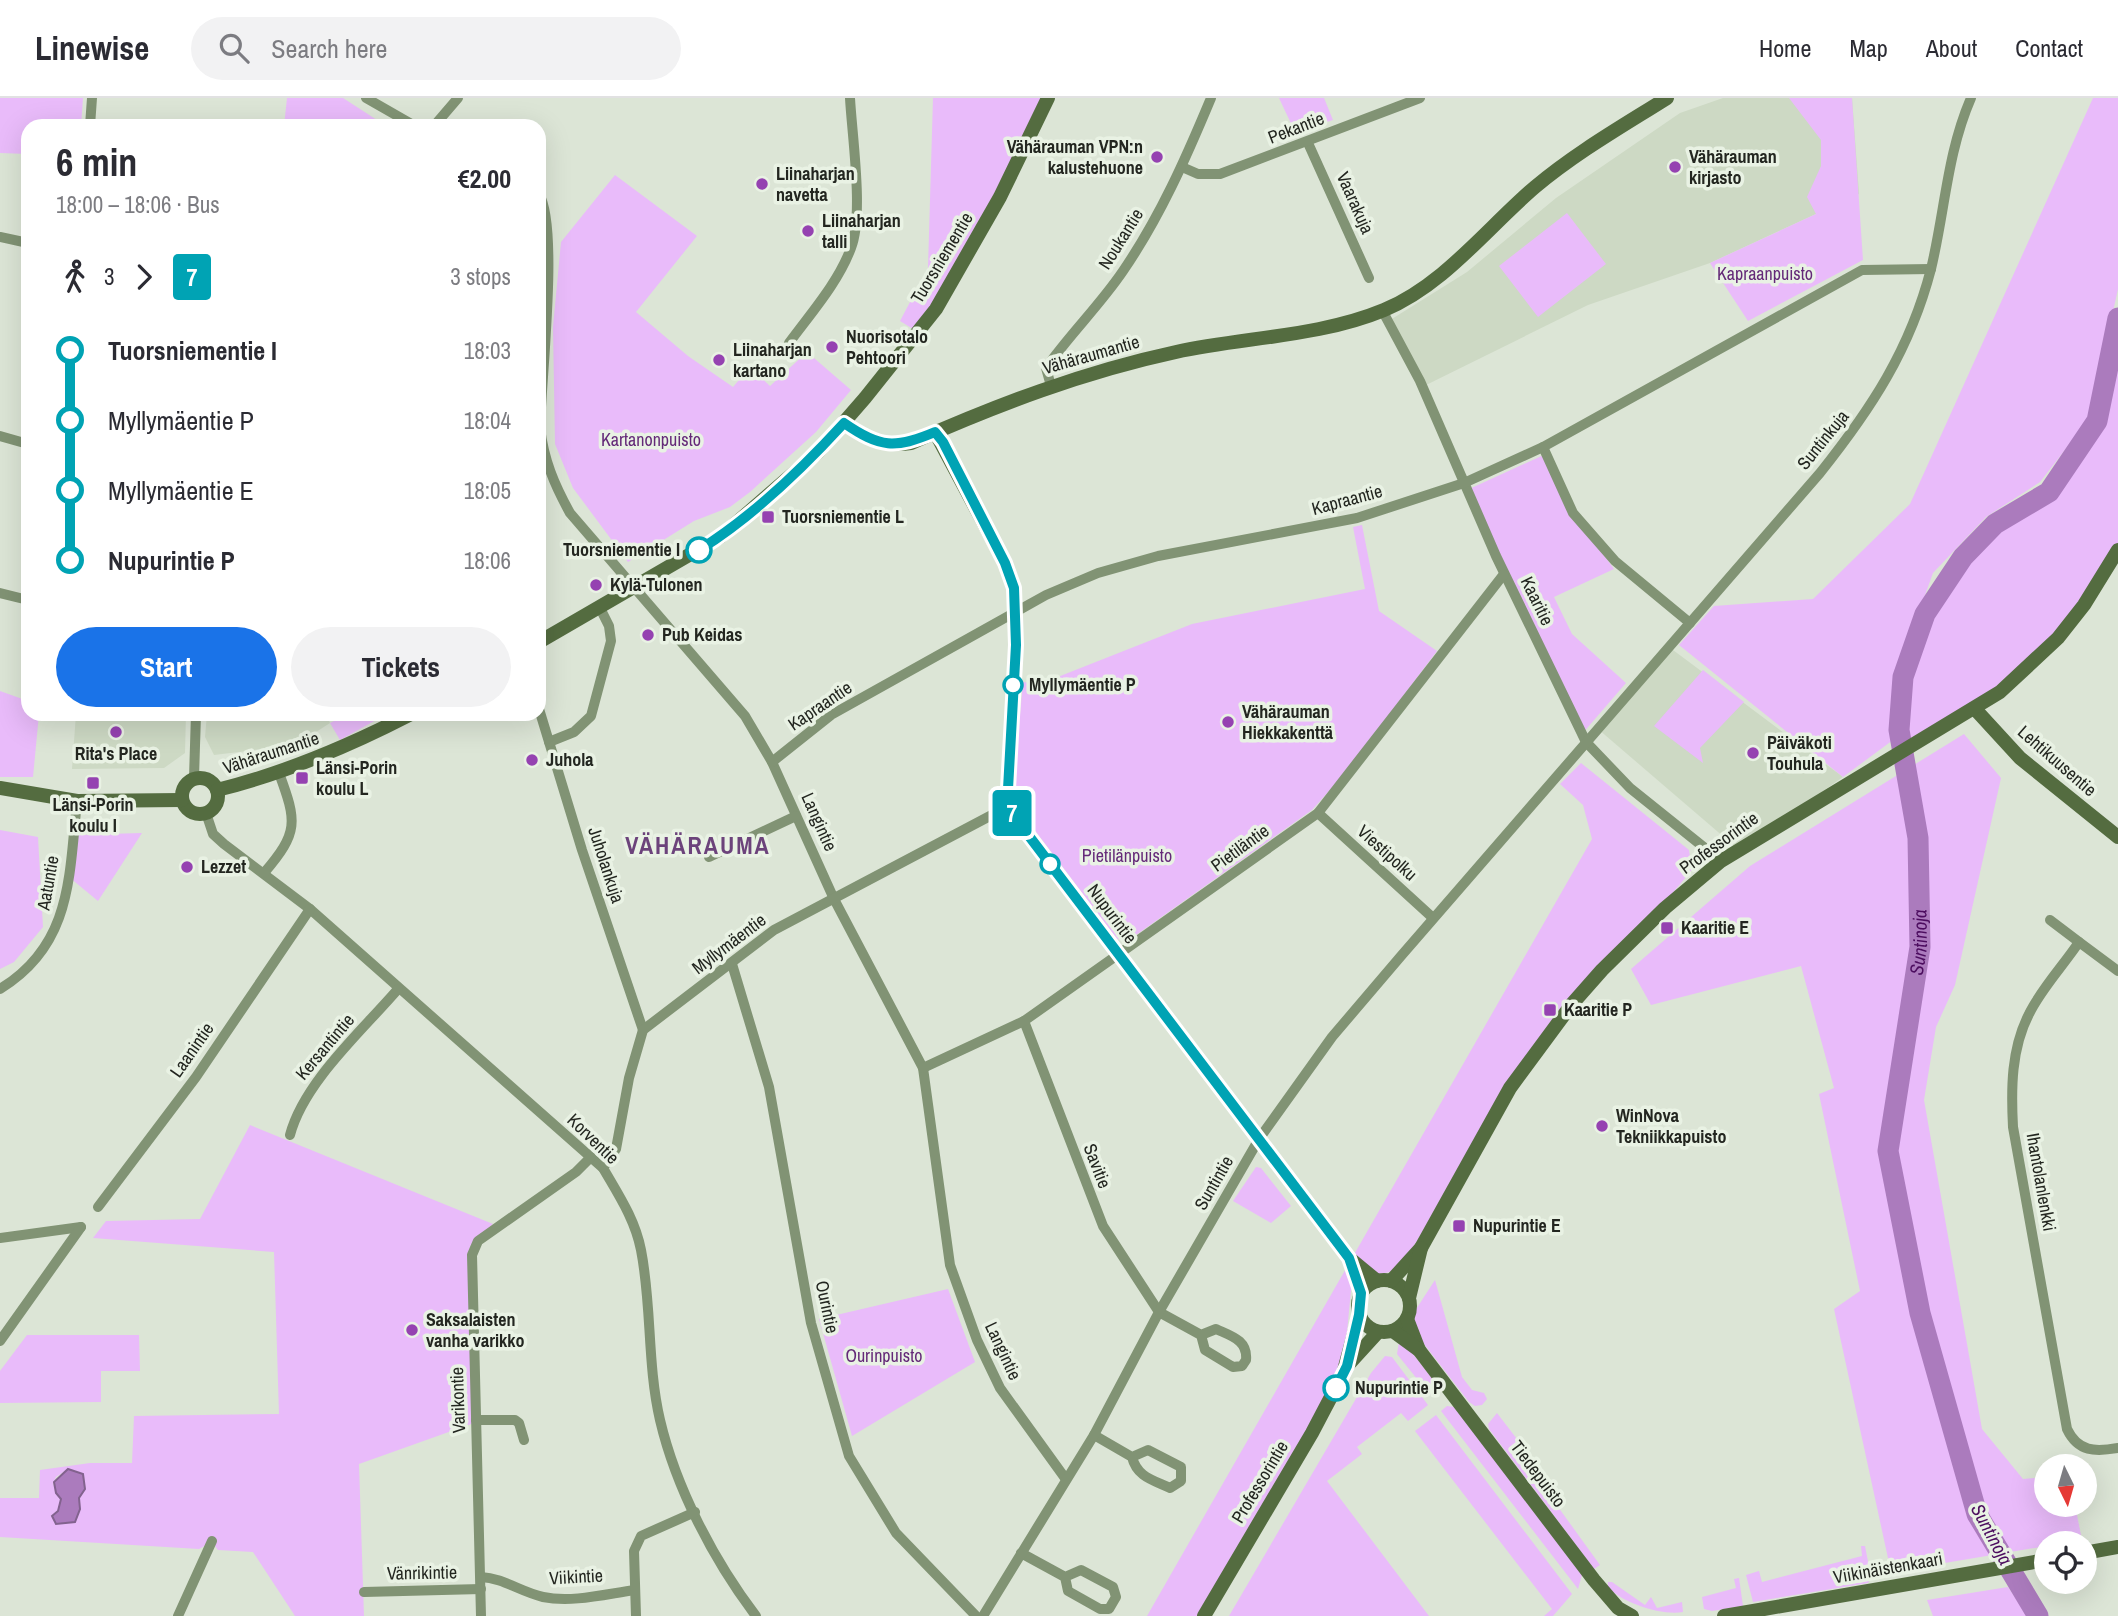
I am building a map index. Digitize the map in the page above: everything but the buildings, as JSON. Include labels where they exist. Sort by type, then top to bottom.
[{"type":"main road","name":"Tuorsniementie","points":[[844,423],[936,309],[1000,197],[1048,98]]},
{"type":"main road","name":"Vähäraumantie","points":[[844,423],[865,437],[896,445],[1051,386],[1178,352],[1320,328],[1382,310],[1404,300],[1434,279],[1535,187],[1593,142],[1667,98]]},
{"type":"main road","points":[[546,638],[720,537],[818,452],[844,423]]},
{"type":"main road","points":[[935,432],[1005,563],[1014,588],[1016,614],[1007,807]]},
{"type":"main road","name":"Professorintie","points":[[1409,1298],[1421,1248],[1510,1088],[1548,1035],[1602,970],[1665,908],[1721,861],[1768,830],[1975,709],[2028,669],[2058,638],[2084,605],[2118,550]]},
{"type":"main road","name":"Lehtikuusentie","points":[[1975,709],[2020,758],[2118,837]]},
{"type":"main road","name":"Vähäraumantie","points":[[217,790],[279,773],[332,753],[397,721]]},
{"type":"main road","points":[[194,778],[209,780],[217,790],[216,804],[206,813],[190,812],[182,800],[185,786],[194,778]]},
{"type":"main road","points":[[0,788],[77,801],[182,800]]},
{"type":"main road","name":"Nupurintie","points":[[1007,807],[1349,1258],[1361,1293]]},
{"type":"main road","name":"Professorintie","points":[[1384,1281],[1421,1248]]},
{"type":"main road","name":"Nupurintie","points":[[1349,1258],[1384,1281]]},
{"type":"main road","points":[[1384,1281],[1402,1287],[1409,1298],[1407,1319],[1393,1331],[1378,1332],[1367,1326],[1359,1315],[1361,1293],[1384,1281]]},
{"type":"main road","name":"Professorintie","points":[[1204,1616],[1312,1433],[1347,1366],[1359,1315]]},
{"type":"main road","name":"Tiedepuisto","points":[[1407,1319],[1419,1350],[1594,1580],[1618,1608],[1632,1616]]},
{"type":"main road","name":"Tiedepuisto","points":[[1393,1331],[1419,1350]]},
{"type":"main road","name":"Professorintie","points":[[1347,1366],[1378,1332]]},
{"type":"main road","points":[[2097,1551],[2118,1547]]},
{"type":"main road","name":"Viikinäistenkaari","points":[[1733,1615],[2034,1562]]},
{"type":"street","points":[[90,119],[92,98]]},
{"type":"street","points":[[366,98],[403,119]]},
{"type":"street","points":[[440,119],[458,98]]},
{"type":"street","points":[[789,343],[838,274],[852,247],[856,214],[850,98]]},
{"type":"street","name":"Noukantie","points":[[1051,386],[1046,368],[1124,269],[1182,167],[1211,98]]},
{"type":"street","name":"Pekantie","points":[[1182,167],[1198,174],[1220,174],[1308,143],[1420,98]]},
{"type":"street","name":"Suntinkuja","points":[[1586,742],[1820,473],[1870,409],[1890,376],[1931,269],[1948,167],[1971,98]]},
{"type":"street","name":"Vaarakuja","points":[[1308,143],[1369,278]]},
{"type":"street","name":"Langintie","points":[[546,214],[549,239],[546,295]]},
{"type":"street","points":[[0,237],[21,242]]},
{"type":"street","name":"Kapraantie","points":[[772,762],[831,715],[1016,614],[1046,594],[1098,573],[1158,556],[1357,519],[1464,483],[1543,447],[1862,270],[1931,269]]},
{"type":"street","name":"Kaaritie","points":[[1382,310],[1420,381],[1504,574],[1586,742],[1630,788],[1721,861]]},
{"type":"street","points":[[0,436],[21,442]]},
{"type":"street","points":[[1543,447],[1573,513],[1615,562],[1690,623]]},
{"type":"street","name":"Langintie","points":[[546,465],[553,484],[570,513],[745,716],[772,762],[834,899],[923,1068],[950,1265],[977,1340],[1000,1388],[1065,1478]]},
{"type":"street","name":"Pietiläntie","points":[[923,1068],[1024,1021],[1120,956],[1318,813],[1504,574]]},
{"type":"street","points":[[0,593],[21,598]]},
{"type":"street","points":[[549,742],[574,732],[591,716],[611,641],[609,626],[600,608]]},
{"type":"street","points":[[194,778],[196,721]]},
{"type":"street","name":"Juholankuja","points":[[543,721],[582,850],[643,1030]]},
{"type":"street","name":"Suntintie","points":[[983,1616],[1065,1478],[1094,1435],[1159,1312],[1259,1139],[1332,1037],[1586,742]]},
{"type":"street","points":[[264,873],[284,850],[293,830],[292,809],[279,773]]},
{"type":"street","name":"Aatuntie","points":[[0,989],[30,967],[44,950],[57,926],[69,877],[77,801]]},
{"type":"street","name":"Myllymäentie","points":[[643,1030],[774,930],[1007,807]]},
{"type":"street","name":"Korventie","points":[[206,813],[214,834],[310,909],[603,1168],[627,1207],[641,1248],[651,1366],[661,1421],[695,1512],[756,1616]]},
{"type":"street","name":"Viestipolku","points":[[1318,813],[1433,918]]},
{"type":"street","points":[[709,857],[796,816]]},
{"type":"street","name":"Laanintie","points":[[98,1207],[196,1077],[310,909]]},
{"type":"street","points":[[2050,920],[2118,971]]},
{"type":"street","name":"Ihantolanlenkki","points":[[2079,942],[2029,1014],[2015,1054],[2011,1090],[2013,1127],[2067,1429],[2073,1442],[2085,1450],[2118,1448]]},
{"type":"street","name":"Ourintie","points":[[732,964],[769,1087],[811,1323],[849,1456],[896,1533],[976,1616]]},
{"type":"street","name":"Kersantintie","points":[[290,1135],[296,1113],[310,1091],[398,989]]},
{"type":"street","name":"Savitie","points":[[1024,1021],[1103,1226],[1159,1312]]},
{"type":"street","points":[[603,1168],[616,1149],[629,1078],[643,1030]]},
{"type":"street","name":"Varikontie","points":[[481,1616],[474,1251],[478,1241],[576,1172],[591,1157]]},
{"type":"street","points":[[0,1238],[81,1227],[0,1341]]},
{"type":"street","points":[[1159,1312],[1201,1335]]},
{"type":"street","points":[[476,1420],[514,1420],[519,1423],[524,1440]]},
{"type":"street","points":[[1094,1435],[1132,1457],[1141,1475],[1170,1488],[1181,1481],[1181,1467],[1148,1450],[1132,1457]]},
{"type":"street","points":[[636,1616],[634,1551],[641,1536],[695,1512]]},
{"type":"street","points":[[178,1616],[212,1541]]},
{"type":"street","points":[[1021,1553],[1065,1577],[1068,1591],[1100,1609],[1109,1609],[1116,1597],[1113,1587],[1081,1570],[1065,1577]]},
{"type":"street","name":"Viikintie","points":[[481,1583],[491,1577],[542,1597],[562,1599],[635,1590]]},
{"type":"street","name":"Vänrikintie","points":[[364,1591],[481,1583]]},
{"type":"shaded area","points":[[1723,98],[1852,98],[1859,194],[1710,263],[1588,305],[1422,387],[1387,322],[1467,272],[1556,198],[1680,113]]},
{"type":"shaded area","points":[[1669,647],[1843,777],[1739,850],[1598,729]]},
{"type":"shaded area","points":[[75,721],[186,721],[185,753],[164,768],[72,769]]},
{"type":"shaded area","points":[[206,721],[330,723],[296,745],[214,755],[205,737]]},
{"type":"shaded area","points":[[68,1469],[83,1474],[85,1489],[79,1498],[80,1509],[75,1522],[56,1524],[52,1516],[58,1511],[61,1499],[56,1493],[54,1482]]},
{"type":"green space","points":[[0,98],[83,98],[82,119],[21,119],[21,154],[0,153]]},
{"type":"green space","points":[[287,98],[343,98],[375,119],[285,119]]},
{"type":"green space","points":[[933,98],[1045,98],[936,309],[918,332],[900,321],[928,268]]},
{"type":"green space","points":[[1279,98],[1324,98],[1333,120],[1295,132]]},
{"type":"green space","name":"Kapraanpuisto","points":[[1789,98],[1852,98],[1863,260],[1748,321],[1710,263],[1816,214],[1807,197],[1821,166],[1821,140]]},
{"type":"green space","points":[[2093,98],[2118,98],[2118,289],[2089,419],[2040,482],[1986,517],[1933,573],[1899,667],[1893,740],[1843,777],[1679,645],[1714,606],[1813,599],[1910,504]]},
{"type":"green space","name":"Kartanonpuisto","points":[[615,175],[697,236],[636,312],[688,356],[733,387],[750,367],[770,386],[807,352],[851,390],[816,432],[750,492],[730,507],[694,521],[628,562],[573,488],[555,444],[553,327],[561,242]]},
{"type":"green space","points":[[1567,213],[1606,264],[1538,317],[1499,266]]},
{"type":"green space","points":[[2118,318],[2118,550],[2028,669],[1909,749],[1899,730],[1925,614],[1963,557],[1995,524],[2049,492],[2097,421]]},
{"type":"green space","points":[[1546,454],[1573,513],[1614,569],[1554,597],[1572,634],[1626,683],[1582,734],[1467,490]]},
{"type":"green space","name":"Pietilänpuisto","points":[[1362,525],[1379,611],[1437,651],[1346,772],[1312,810],[1129,940],[1117,939],[1021,812],[1014,781],[1023,682],[1040,684],[1192,624],[1365,589],[1353,527]]},
{"type":"green space","points":[[1703,670],[1744,702],[1700,748],[1703,763],[1654,726]]},
{"type":"green space","points":[[0,691],[21,698],[21,721],[38,721],[33,777],[0,777]]},
{"type":"green space","points":[[334,721],[374,721],[340,740],[330,723]]},
{"type":"green space","points":[[1964,734],[2001,778],[1955,985],[1936,1027],[1924,1100],[1982,1429],[2023,1479],[2034,1478],[2034,1517],[2077,1517],[2080,1531],[2034,1531],[2034,1548],[1891,1572],[1834,1309],[1860,1291],[1819,1094],[1834,1088],[1801,966],[1651,1005],[1631,969],[1750,866]]},
{"type":"green space","points":[[1581,763],[1689,850],[1692,870],[1519,1075],[1399,1270],[1352,1280],[1343,1374],[1201,1616],[1147,1616],[1592,839],[1583,805],[1560,784]]},
{"type":"green space","points":[[0,830],[38,837],[43,927],[14,962],[0,969]]},
{"type":"green space","points":[[142,833],[98,901],[69,877],[73,835]]},
{"type":"green space","points":[[250,1125],[493,1224],[470,1246],[468,1269],[474,1423],[359,1464],[364,1616],[295,1616],[253,1552],[218,1550],[212,1542],[199,1549],[0,1537],[0,1498],[39,1498],[40,1470],[90,1463],[132,1463],[134,1416],[279,1414],[274,1252],[93,1238],[106,1221],[200,1219]],"holes":[[[68,1469],[85,1490],[79,1498],[80,1509],[75,1522],[64,1522],[52,1516],[58,1512],[61,1499],[53,1484],[56,1477]]]},
{"type":"green space","points":[[1256,1167],[1261,1168],[1291,1206],[1271,1223],[1233,1201]]},
{"type":"green space","points":[[1435,1280],[1462,1377],[1472,1390],[1484,1393],[1487,1399],[1482,1405],[1475,1406],[1469,1402],[1410,1326],[1411,1317]]},
{"type":"green space","name":"Ourinpuisto","points":[[948,1289],[975,1362],[852,1436],[819,1319]]},
{"type":"green space","points":[[27,1335],[139,1335],[140,1371],[101,1371],[101,1402],[0,1403],[0,1371]]},
{"type":"green space","points":[[1399,1342],[1405,1344],[1432,1378],[1434,1389],[1430,1395],[1397,1354]]},
{"type":"green space","points":[[1385,1356],[1392,1357],[1428,1405],[1408,1421],[1401,1413],[1357,1447],[1362,1454],[1327,1481],[1429,1616],[1229,1616],[1371,1373]]},
{"type":"green space","points":[[1447,1406],[1454,1407],[1582,1575],[1578,1589],[1441,1411]]},
{"type":"green space","points":[[1497,1413],[1560,1495],[1553,1500],[1600,1565],[1594,1569],[1489,1429],[1488,1424]]},
{"type":"green space","points":[[1436,1415],[1572,1594],[1553,1616],[1544,1616],[1552,1609],[1415,1431]]},
{"type":"green space","points":[[1861,1546],[1865,1546],[1871,1577],[1868,1583],[1753,1602],[1746,1575],[1759,1571],[1762,1582],[1862,1556]]},
{"type":"green space","points":[[1739,1578],[1743,1606],[1712,1611],[1704,1609],[1702,1597],[1736,1588],[1734,1579]]},
{"type":"green space","points":[[1608,1582],[1612,1582],[1645,1605],[1651,1597],[1657,1608],[1682,1602],[1683,1612],[1664,1612],[1632,1603],[1614,1593],[1608,1587]]},
{"type":"green space","points":[[2008,1587],[2028,1616],[1933,1616],[1927,1600]]},
{"type":"waterway","name":"Suntinoja","points":[[2038,1616],[1977,1514],[1920,1313],[1888,1151],[1920,947],[1918,838],[1899,730],[1903,677],[1925,614],[1963,557],[1995,524],[2049,492],[2097,421],[2118,318]]},
{"type":"bus line","name":"7","points":[[699,550],[720,537],[818,452],[844,423],[876,442],[896,445],[911,443],[935,432],[943,442],[1005,563],[1014,588],[1016,645],[1007,767],[1007,807],[1349,1258],[1361,1293],[1359,1315],[1347,1366],[1336,1388]]},
{"type":"place","name":"Vähärauman VPN:n kalustehuone","points":[[1157,157]]},
{"type":"place","name":"Vähärauman kirjasto","points":[[1675,167]]},
{"type":"place","name":"Liinaharjan navetta","points":[[762,184]]},
{"type":"place","name":"Liinaharjan talli","points":[[808,231]]},
{"type":"place","name":"Nuorisotalo Pehtoori","points":[[832,347]]},
{"type":"place","name":"Liinaharjan kartano","points":[[719,360]]},
{"type":"place","name":"Tuorsniementie L","points":[[768,517]]},
{"type":"place","name":"Tuorsniementie I","points":[[699,550]]},
{"type":"place","name":"Kylä-Tulonen","points":[[596,585]]},
{"type":"place","name":"Pub Keidas","points":[[648,635]]},
{"type":"place","name":"Myllymäentie P","points":[[1013,685]]},
{"type":"place","name":"Vähärauman Hiekkakenttä","points":[[1228,722]]},
{"type":"place","name":"Rita's Place","points":[[116,732]]},
{"type":"place","name":"Päiväkoti Touhula","points":[[1753,753]]},
{"type":"place","name":"Juhola","points":[[532,760]]},
{"type":"place","name":"Länsi-Porin koulu L","points":[[302,778]]},
{"type":"place","name":"Länsi-Porin koulu I","points":[[93,783]]},
{"type":"place","name":"Lezzet","points":[[187,867]]},
{"type":"place","name":"Kaaritie E","points":[[1667,928]]},
{"type":"place","name":"Kaaritie P","points":[[1550,1010]]},
{"type":"place","name":"WinNova Tekniikkapuisto","points":[[1602,1126]]},
{"type":"place","name":"Nupurintie E","points":[[1459,1226]]},
{"type":"place","name":"Saksalaisten vanha varikko","points":[[412,1330]]},
{"type":"place","name":"Nupurintie P","points":[[1336,1388]]},
{"type":"district","name":"VÄHÄRAUMA","points":[[698,846]]}]
